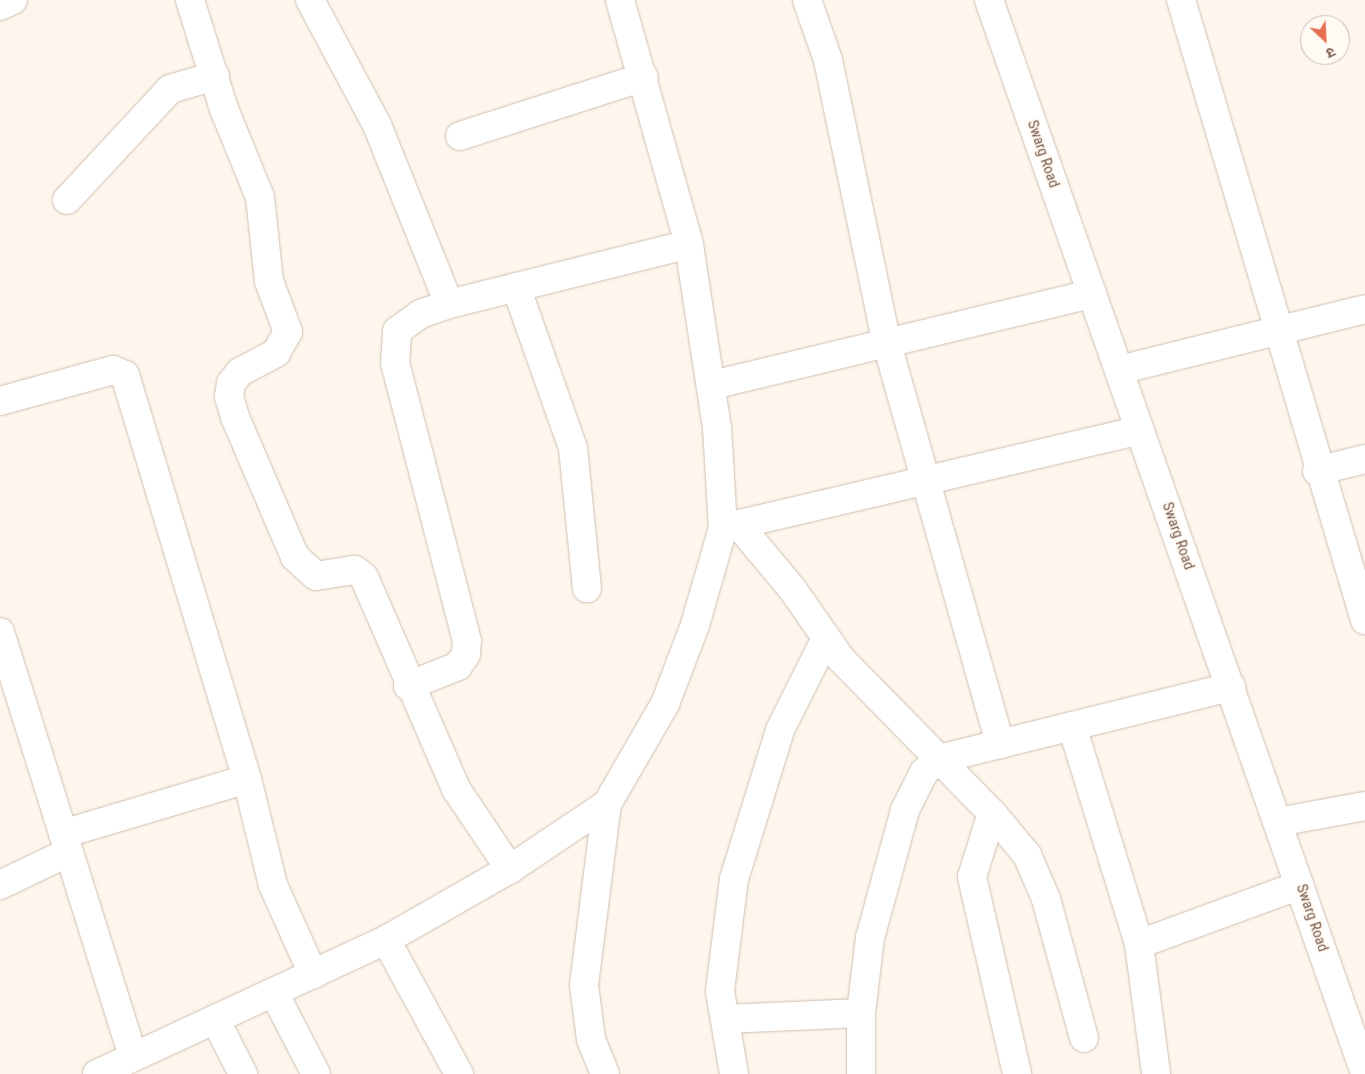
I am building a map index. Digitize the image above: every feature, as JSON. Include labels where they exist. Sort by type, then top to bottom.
[{"type":"street","points":[[0,6],[13,0]]},
{"type":"street","points":[[190,0],[215,76],[260,197],[269,281],[288,332],[276,353],[240,372],[231,383],[229,397],[235,417],[295,557],[316,576],[355,570],[364,578],[408,686],[456,789],[510,869]]},
{"type":"street","points":[[310,0],[377,125],[449,304]]},
{"type":"street","points":[[605,1074],[591,1039],[584,985],[607,804],[672,687],[731,526],[712,385],[688,244],[644,77],[620,0]]},
{"type":"street","points":[[807,0],[828,60],[887,344],[927,480],[1000,744]]},
{"type":"street","name":"Swarg Road","points":[[989,0],[1365,1072]]},
{"type":"street","points":[[1181,0],[1282,330],[1317,471],[1365,620]]},
{"type":"street","points":[[67,200],[170,89],[215,76]]},
{"type":"street","points":[[460,136],[644,77]]},
{"type":"street","points":[[408,686],[446,673],[466,654],[467,641],[393,343],[408,321],[449,304],[688,244]]},
{"type":"street","points":[[516,288],[573,448],[586,588]]},
{"type":"street","points":[[712,385],[1092,294]]},
{"type":"street","points":[[1119,370],[1365,309]]},
{"type":"street","points":[[0,401],[113,370],[125,375],[247,779],[273,885],[313,974]]},
{"type":"street","points":[[731,526],[1140,430]]},
{"type":"street","points":[[1317,471],[1365,459]]},
{"type":"street","points":[[731,526],[793,590],[825,640],[992,813],[1027,855],[1038,876],[1084,1038]]},
{"type":"street","points":[[0,632],[66,842],[117,1067],[386,940],[510,869],[607,804]]},
{"type":"street","points":[[734,1074],[720,991],[722,956],[744,838],[780,730],[825,640]]},
{"type":"street","points":[[862,1074],[861,1013],[870,938],[897,835],[912,792],[939,759],[1231,687]]},
{"type":"street","points":[[1072,726],[1139,944],[1156,1074]]},
{"type":"street","points":[[0,885],[66,842],[247,779]]},
{"type":"street","points":[[1278,822],[1365,806]]},
{"type":"street","points":[[992,813],[972,877],[1017,1074]]},
{"type":"street","points":[[1139,944],[1300,885]]},
{"type":"street","points":[[386,940],[459,1074]]},
{"type":"street","points":[[274,993],[316,1074]]},
{"type":"street","points":[[725,1019],[861,1013]]},
{"type":"street","points":[[215,1020],[243,1074]]}]
